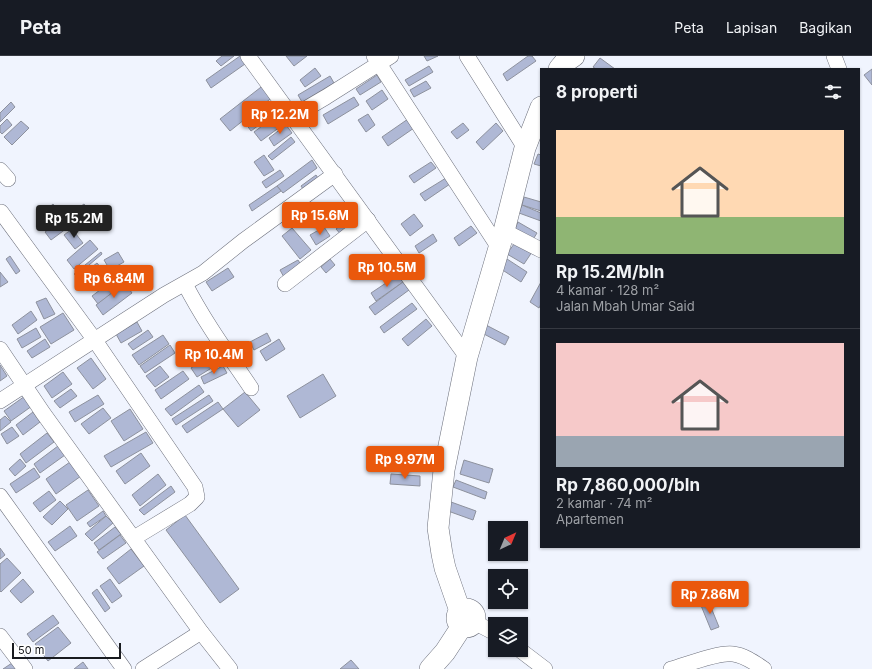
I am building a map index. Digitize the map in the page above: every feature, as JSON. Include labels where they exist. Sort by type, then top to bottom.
[{"type":"main road","points":[[560,68],[574,56]]},
{"type":"main road","points":[[430,669],[445,652],[465,620],[445,568],[438,528],[444,470],[467,358],[540,110]]},
{"type":"street","points":[[248,56],[467,358]]},
{"type":"street","points":[[467,56],[532,138]]},
{"type":"street","points":[[834,56],[839,68]]},
{"type":"street","points":[[292,117],[326,97],[381,58],[501,240],[540,250]]},
{"type":"street","points":[[0,401],[94,339],[216,264],[243,241],[335,174]]},
{"type":"street","points":[[2,212],[94,339],[194,487],[197,497],[190,504],[134,538]]},
{"type":"street","points":[[285,284],[368,220]]},
{"type":"street","points":[[185,284],[210,330],[252,388]]},
{"type":"street","points":[[0,349],[25,384],[43,413],[201,632],[230,669]]},
{"type":"street","points":[[0,496],[124,669]]},
{"type":"street","points":[[465,620],[488,630]]},
{"type":"street","points":[[143,669],[201,632]]},
{"type":"street","points":[[0,636],[25,669]]},
{"type":"street","points":[[671,669],[721,654],[733,654],[748,659],[764,669]]},
{"type":"street","points":[[527,657],[537,667]]},
{"type":"building","points":[[222,56],[234,56],[221,66],[216,61]]},
{"type":"building","points":[[240,56],[245,64],[211,88],[206,80]]},
{"type":"building","points":[[286,56],[307,56],[294,66]]},
{"type":"building","points":[[424,56],[438,56],[427,61]]},
{"type":"building","points":[[528,56],[532,56],[536,61],[507,81],[503,74]]},
{"type":"building","points":[[600,58],[614,68],[594,68],[593,67]]},
{"type":"building","points":[[429,66],[433,72],[409,86],[405,80]]},
{"type":"building","points":[[315,68],[321,76],[305,87],[300,80]]},
{"type":"building","points":[[872,69],[872,85],[864,75]]},
{"type":"building","points":[[377,75],[381,82],[360,95],[356,89]]},
{"type":"building","points":[[330,76],[334,83],[302,102],[298,95]]},
{"type":"building","points":[[426,81],[431,88],[414,97],[410,90]]},
{"type":"building","points":[[265,84],[274,96],[230,131],[220,119]]},
{"type":"building","points":[[382,90],[388,99],[372,110],[366,101]]},
{"type":"building","points":[[354,97],[359,105],[328,124],[323,115]]},
{"type":"building","points":[[11,102],[15,107],[0,122],[0,113]]},
{"type":"building","points":[[274,103],[279,110],[251,131],[246,124]]},
{"type":"building","points":[[281,112],[288,121],[261,141],[254,132]]},
{"type":"building","points":[[368,114],[375,125],[366,132],[358,120]]},
{"type":"building","points":[[7,119],[12,125],[2,134],[0,132],[0,126]]},
{"type":"building","points":[[408,119],[414,128],[388,146],[382,137]]},
{"type":"building","points":[[21,121],[29,128],[12,145],[4,137]]},
{"type":"building","points":[[463,123],[469,130],[457,139],[451,132]]},
{"type":"building","points":[[496,123],[503,131],[483,150],[476,142]]},
{"type":"building","points":[[286,125],[292,133],[274,146],[269,138]]},
{"type":"building","points":[[291,137],[295,142],[272,160],[268,156]]},
{"type":"building","points":[[538,154],[540,155],[540,166],[534,164]]},
{"type":"building","points":[[264,155],[274,170],[264,176],[254,162]]},
{"type":"building","points":[[312,160],[317,168],[283,193],[277,186]]},
{"type":"building","points":[[431,162],[436,168],[414,183],[409,176]]},
{"type":"building","points":[[280,170],[284,176],[266,188],[262,182]]},
{"type":"building","points":[[316,175],[320,181],[305,192],[301,186]]},
{"type":"building","points":[[446,178],[450,184],[425,201],[420,194]]},
{"type":"building","points":[[277,186],[281,191],[252,211],[249,205]]},
{"type":"building","points":[[524,197],[540,202],[540,211],[522,205]]},
{"type":"building","points":[[53,204],[60,212],[44,226],[37,218]]},
{"type":"building","points":[[84,204],[90,211],[51,240],[45,232]]},
{"type":"building","points":[[522,205],[540,213],[540,221],[519,213]]},
{"type":"building","points":[[354,214],[361,222],[343,237],[336,229]]},
{"type":"building","points":[[414,214],[423,226],[410,236],[401,224]]},
{"type":"building","points":[[518,222],[537,233],[532,241],[514,231]]},
{"type":"building","points":[[471,226],[477,233],[459,246],[454,238]]},
{"type":"building","points":[[324,227],[330,236],[316,245],[310,235]]},
{"type":"building","points":[[292,228],[311,250],[300,259],[282,236]]},
{"type":"building","points":[[72,229],[83,243],[75,249],[64,235]]},
{"type":"building","points":[[433,234],[437,241],[419,253],[415,246]]},
{"type":"building","points":[[90,240],[98,249],[74,269],[67,260]]},
{"type":"building","points":[[516,241],[532,252],[524,264],[507,254]]},
{"type":"building","points":[[101,252],[102,254],[76,276],[74,274]]},
{"type":"building","points":[[118,252],[124,262],[110,270],[104,260]]},
{"type":"building","points":[[385,255],[389,261],[374,272],[370,267]]},
{"type":"building","points":[[10,256],[20,271],[16,274],[6,259]]},
{"type":"building","points":[[330,259],[335,265],[326,273],[321,267]]},
{"type":"building","points":[[507,259],[527,272],[521,282],[501,269]]},
{"type":"building","points":[[298,260],[303,268],[285,279],[280,270]]},
{"type":"building","points":[[97,263],[105,273],[87,288],[78,278]]},
{"type":"building","points":[[228,268],[234,277],[212,291],[206,282]]},
{"type":"building","points":[[0,272],[8,282],[0,287]]},
{"type":"building","points":[[398,275],[403,282],[376,301],[371,293]]},
{"type":"building","points":[[112,281],[118,288],[98,304],[92,296]]},
{"type":"building","points":[[403,282],[409,290],[375,315],[369,307]]},
{"type":"building","points":[[125,283],[132,293],[103,315],[96,305]]},
{"type":"building","points":[[540,284],[539,308],[530,302]]},
{"type":"building","points":[[46,298],[55,314],[44,319],[36,302]]},
{"type":"building","points":[[412,303],[417,309],[384,333],[380,327]]},
{"type":"building","points":[[31,311],[37,320],[18,334],[12,325]]},
{"type":"building","points":[[63,313],[74,330],[51,344],[40,327]]},
{"type":"building","points":[[426,319],[432,326],[408,346],[402,339]]},
{"type":"building","points":[[137,322],[142,331],[121,343],[116,334]]},
{"type":"building","points":[[486,325],[509,337],[505,345],[482,333]]},
{"type":"building","points":[[36,328],[41,337],[22,348],[17,339]]},
{"type":"building","points":[[148,330],[153,337],[133,350],[128,344]]},
{"type":"building","points":[[267,333],[271,341],[254,350],[250,342]]},
{"type":"building","points":[[163,335],[169,344],[139,365],[132,355]]},
{"type":"building","points":[[45,339],[50,347],[32,358],[27,351]]},
{"type":"building","points":[[279,339],[285,349],[266,361],[260,351]]},
{"type":"building","points":[[170,345],[175,353],[145,373],[140,366]]},
{"type":"building","points":[[212,354],[218,364],[197,377],[191,368]]},
{"type":"building","points":[[91,358],[106,379],[93,389],[77,368]]},
{"type":"building","points":[[0,365],[7,376],[0,381]]},
{"type":"building","points":[[160,366],[169,377],[155,387],[146,376]]},
{"type":"building","points":[[223,366],[227,373],[204,384],[201,377]]},
{"type":"building","points":[[183,371],[189,379],[161,399],[155,390]]},
{"type":"building","points":[[63,372],[72,384],[52,398],[44,386]]},
{"type":"building","points":[[323,374],[336,396],[300,418],[287,396]]},
{"type":"building","points":[[199,385],[204,392],[171,416],[165,409]]},
{"type":"building","points":[[71,389],[77,396],[60,408],[54,401]]},
{"type":"building","points":[[245,392],[260,410],[238,427],[223,409]]},
{"type":"building","points":[[98,395],[104,404],[75,422],[69,412]]},
{"type":"building","points":[[209,395],[213,401],[176,425],[172,419]]},
{"type":"building","points":[[25,396],[32,406],[11,421],[4,411]]},
{"type":"building","points":[[218,402],[223,409],[187,433],[182,426]]},
{"type":"building","points":[[103,408],[111,418],[89,434],[81,424]]},
{"type":"building","points":[[130,409],[143,429],[124,441],[111,421]]},
{"type":"building","points":[[33,412],[40,422],[23,435],[16,425]]},
{"type":"building","points":[[5,416],[11,422],[0,431],[0,420]]},
{"type":"building","points":[[12,427],[19,436],[7,444],[1,434]]},
{"type":"building","points":[[146,432],[153,443],[111,467],[104,456]]},
{"type":"building","points":[[47,433],[54,442],[26,463],[20,454]]},
{"type":"building","points":[[58,446],[65,455],[40,473],[34,464]]},
{"type":"building","points":[[141,453],[150,466],[125,484],[116,471]]},
{"type":"building","points":[[20,459],[26,466],[15,476],[9,469]]},
{"type":"building","points":[[464,460],[493,469],[489,483],[460,474]]},
{"type":"building","points":[[70,462],[81,476],[56,494],[46,479]]},
{"type":"building","points":[[34,468],[40,477],[16,493],[10,484]]},
{"type":"building","points":[[158,474],[166,485],[140,506],[132,495]]},
{"type":"building","points":[[391,474],[420,476],[420,486],[390,484]]},
{"type":"building","points":[[456,480],[487,492],[485,499],[453,487]]},
{"type":"building","points":[[171,486],[175,492],[144,515],[139,510]]},
{"type":"building","points":[[88,490],[99,506],[77,521],[66,505]]},
{"type":"building","points":[[49,491],[56,500],[40,512],[33,503]]},
{"type":"building","points":[[60,501],[68,509],[52,525],[43,517]]},
{"type":"building","points":[[451,502],[476,511],[473,520],[448,511]]},
{"type":"building","points":[[103,511],[106,516],[90,527],[87,523]]},
{"type":"building","points":[[185,515],[239,589],[220,603],[166,530]]},
{"type":"building","points":[[106,516],[113,523],[92,541],[85,534]]},
{"type":"building","points":[[70,526],[77,536],[55,551],[48,542]]},
{"type":"building","points":[[115,527],[121,534],[99,550],[94,543]]},
{"type":"building","points":[[120,535],[126,543],[103,559],[97,552]]},
{"type":"building","points":[[0,548],[5,555],[0,559]]},
{"type":"building","points":[[131,549],[144,566],[119,584],[107,568]]},
{"type":"building","points":[[7,558],[21,573],[1,592],[0,564]]},
{"type":"building","points":[[23,579],[34,592],[21,603],[10,591]]},
{"type":"building","points":[[110,579],[122,596],[112,603],[100,586]]},
{"type":"building","points":[[97,589],[110,608],[105,612],[92,593]]},
{"type":"building","points":[[708,600],[719,627],[711,630],[700,603]]},
{"type":"building","points":[[53,615],[59,623],[33,642],[27,634]]},
{"type":"building","points":[[58,627],[71,643],[48,661],[35,644]]},
{"type":"building","points":[[351,660],[359,669],[340,669]]},
{"type":"building","points":[[83,662],[88,669],[74,669]]},
{"type":"building","points":[[12,663],[17,669],[3,669]]}]
